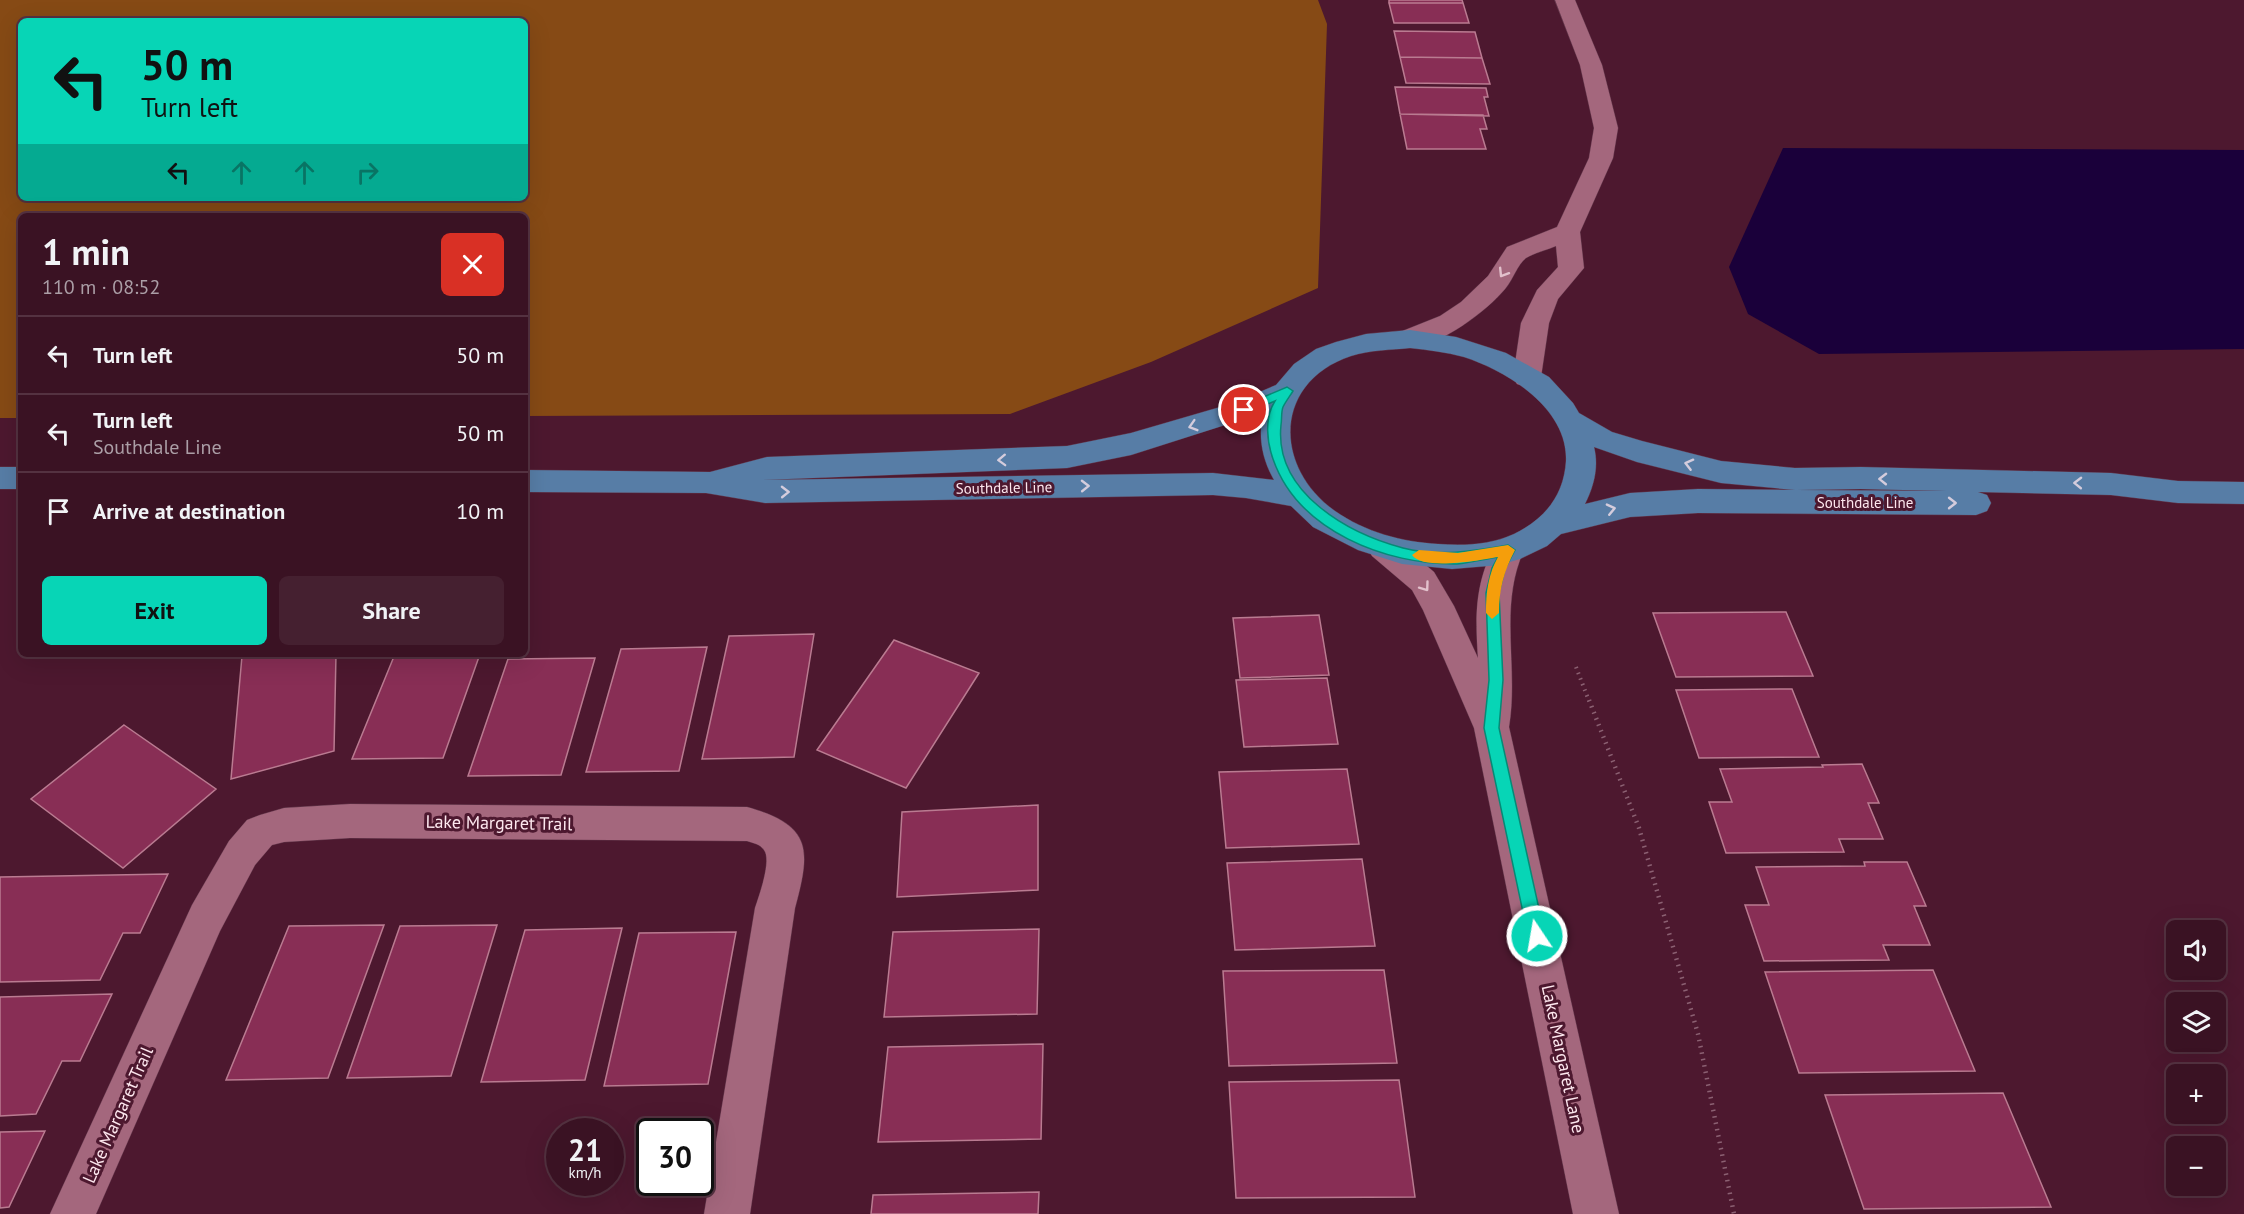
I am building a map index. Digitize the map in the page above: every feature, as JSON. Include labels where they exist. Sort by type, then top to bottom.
[{"type":"main road","points":[[1410,339],[1455,344],[1503,361],[1527,377],[1543,387],[1571,421],[1583,458],[1576,496],[1554,524],[1508,550],[1458,558],[1404,554],[1354,537],[1313,510],[1285,477],[1273,441],[1277,407],[1295,378],[1326,356],[1365,343],[1410,339]]},
{"type":"main road","name":"Southdale Line","points":[[706,482],[767,468],[1066,457],[1131,444],[1199,424],[1244,410],[1287,391]]},
{"type":"main road","name":"Southdale Line","points":[[1571,421],[1602,439],[1637,451],[1721,472],[1795,479],[1861,478],[2111,484],[2178,492],[2244,493]]},
{"type":"main road","points":[[0,478],[18,478]]},
{"type":"main road","name":"Southdale Line","points":[[528,481],[706,482],[765,492],[1213,484],[1302,496]]},
{"type":"main road","name":"Southdale Line","points":[[1554,524],[1630,505],[1698,501],[2123,503],[2178,492]]},
{"type":"street","points":[[1527,377],[1534,323],[1546,296],[1570,268],[1567,232],[1601,158],[1606,128],[1591,65],[1564,0]]},
{"type":"street","points":[[1410,339],[1450,322],[1471,308],[1497,282],[1516,253],[1567,232]]},
{"type":"street","name":"Lake Margaret Lane","points":[[1383,547],[1423,582],[1438,606],[1492,728],[1596,1214]]},
{"type":"street","name":"Lake Margaret Lane","points":[[1492,728],[1496,680],[1492,593],[1498,568],[1508,550]]},
{"type":"street","name":"Lake Margaret Trail","points":[[73,1214],[206,918],[242,853],[260,832],[284,825],[350,821],[747,825],[765,828],[778,836],[786,854],[785,871],[775,908],[727,1214]]},
{"type":"path","points":[[1576,667],[1640,828],[1698,1034],[1734,1214]]},
{"type":"shaded area","points":[[0,0],[1318,0],[1327,24],[1318,288],[1151,362],[1010,414],[528,416],[528,213],[18,213],[18,418],[0,418]]},
{"type":"shaded area","points":[[1783,148],[2244,150],[2244,349],[1819,354],[1748,314],[1729,267]]},
{"type":"building","points":[[1389,0],[1462,0],[1463,3],[1389,3]]},
{"type":"building","points":[[1389,3],[1463,3],[1469,23],[1394,23]]},
{"type":"building","points":[[1394,31],[1475,32],[1482,58],[1400,57]]},
{"type":"building","points":[[1400,57],[1482,58],[1490,84],[1406,83]]},
{"type":"building","points":[[1395,87],[1486,88],[1488,97],[1484,97],[1489,116],[1400,114]]},
{"type":"building","points":[[1400,114],[1483,115],[1487,129],[1480,129],[1486,149],[1407,149]]},
{"type":"building","points":[[1786,612],[1813,676],[1676,677],[1653,613]]},
{"type":"building","points":[[1319,615],[1329,675],[1240,678],[1233,618]]},
{"type":"building","points":[[814,634],[794,757],[702,759],[729,636]]},
{"type":"building","points":[[894,640],[979,673],[906,788],[817,750]]},
{"type":"building","points":[[707,647],[679,771],[586,772],[621,649]]},
{"type":"building","points":[[242,657],[336,657],[334,751],[231,779]]},
{"type":"building","points":[[394,657],[479,657],[443,758],[352,759]]},
{"type":"building","points":[[595,658],[561,775],[468,776],[508,659]]},
{"type":"building","points":[[1327,678],[1338,744],[1244,747],[1236,680]]},
{"type":"building","points":[[1792,689],[1819,757],[1699,758],[1676,690]]},
{"type":"building","points":[[124,725],[216,789],[123,868],[31,799]]},
{"type":"building","points":[[1862,764],[1879,803],[1868,803],[1883,839],[1839,839],[1844,852],[1726,853],[1709,802],[1732,802],[1720,769]]},
{"type":"building","points":[[1347,769],[1359,844],[1226,848],[1219,772]]},
{"type":"building","points":[[1038,805],[1038,890],[897,897],[902,812]]},
{"type":"building","points":[[1362,859],[1375,946],[1235,950],[1227,863]]},
{"type":"building","points":[[1864,862],[1907,862],[1926,906],[1914,906],[1930,945],[1883,945],[1889,960],[1764,961],[1745,905],[1769,905],[1756,867],[1865,866]]},
{"type":"building","points":[[168,874],[140,933],[123,933],[100,980],[0,982],[0,877]]},
{"type":"building","points":[[384,925],[328,1078],[226,1080],[289,926]]},
{"type":"building","points":[[497,925],[451,1076],[347,1078],[400,926]]},
{"type":"building","points":[[622,928],[585,1080],[481,1082],[525,930]]},
{"type":"building","points":[[1039,929],[1037,1014],[884,1017],[893,932]]},
{"type":"building","points":[[736,932],[708,1084],[604,1086],[639,933]]},
{"type":"building","points":[[1384,970],[1397,1063],[1229,1066],[1223,971]]},
{"type":"building","points":[[1933,970],[1975,1071],[1799,1073],[1765,972]]},
{"type":"building","points":[[112,994],[80,1061],[62,1061],[36,1114],[0,1116],[0,997]]},
{"type":"building","points":[[1043,1044],[1041,1139],[878,1142],[888,1047]]},
{"type":"building","points":[[1399,1080],[1415,1197],[1236,1198],[1229,1082]]},
{"type":"building","points":[[2003,1093],[2051,1207],[1864,1209],[1825,1095]]},
{"type":"building","points":[[45,1131],[9,1207],[0,1208],[0,1132]]},
{"type":"building","points":[[1039,1192],[1038,1214],[871,1214],[873,1195]]},
{"type":"slow traffic","points":[[1419,555],[1458,558],[1508,550],[1498,568],[1492,593],[1492,613]]},
{"type":"route","points":[[1244,410],[1287,391],[1277,407],[1273,441],[1285,477],[1313,510],[1354,537],[1404,554],[1458,558],[1508,550],[1498,568],[1492,593],[1492,639],[1496,680],[1492,728],[1537,936]]}]
